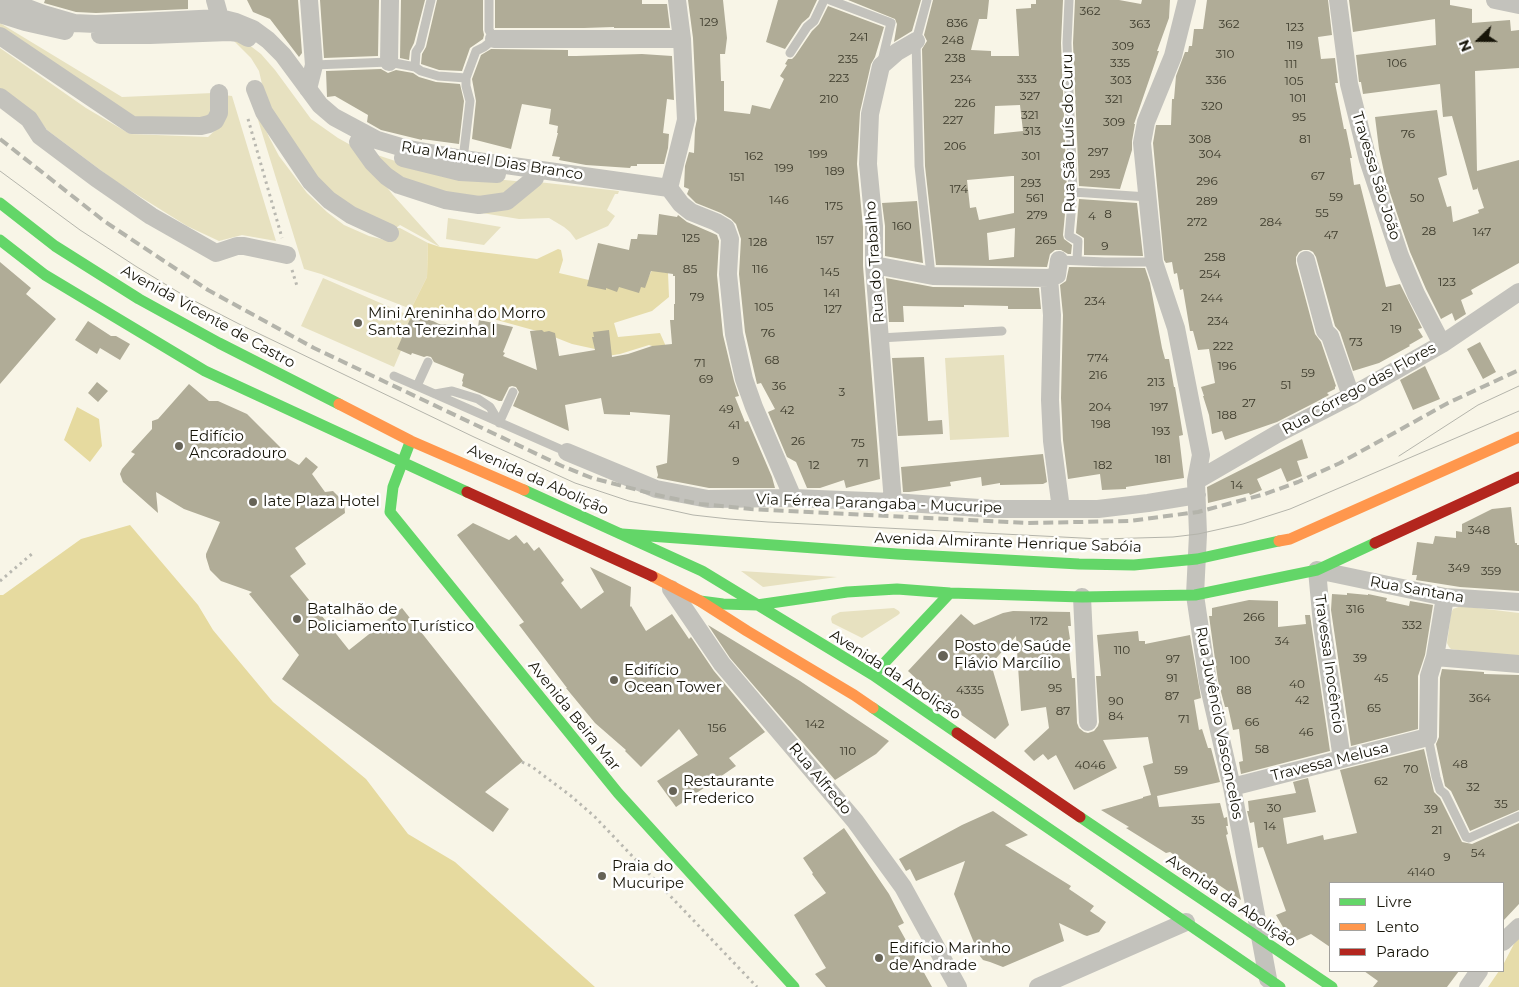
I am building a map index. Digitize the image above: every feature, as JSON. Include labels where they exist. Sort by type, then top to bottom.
[{"type":"main road","name":"Avenida Vicente de Castro","points":[[0,203],[54,246],[217,347],[411,441]]},
{"type":"main road","points":[[0,240],[45,276],[206,368],[402,462],[666,582],[700,601],[854,695],[1274,983]]},
{"type":"main road","name":"Avenida Almirante Henrique Sabóia","points":[[622,534],[897,554],[1079,564],[1134,565],[1197,559],[1290,539],[1519,437]]},
{"type":"main road","name":"Avenida Beira Mar","points":[[411,441],[393,487],[390,512],[618,793],[794,987]]},
{"type":"main road","name":"Avenida da Abolição","points":[[411,441],[702,570],[873,675],[1013,772],[1332,987]]},
{"type":"main road","points":[[700,601],[757,605],[847,592],[897,589],[950,593],[1133,598],[1195,595],[1317,570],[1519,477]]},
{"type":"main road","points":[[873,675],[950,593]]},
{"type":"street","name":"Rua Manuel Dias Branco","points":[[7,0],[28,4],[74,23],[96,24],[220,18],[236,22],[253,29],[268,40],[283,55],[320,105],[334,117],[377,140],[404,148],[463,159],[669,188]]},
{"type":"street","points":[[216,0],[220,18]]},
{"type":"street","points":[[308,89],[314,65],[309,0]]},
{"type":"street","points":[[389,62],[390,0]]},
{"type":"street","points":[[677,0],[682,40],[686,120],[669,188],[681,204],[691,212],[726,228],[730,239],[728,274],[734,334],[744,379],[793,498]]},
{"type":"street","name":"Rua Juvêncio Vasconcelos","points":[[1187,0],[1173,56],[1146,122],[1142,143],[1149,197],[1154,262],[1176,328],[1201,455],[1197,488],[1198,534],[1195,595],[1208,683],[1232,787],[1261,940],[1274,983]]},
{"type":"street","name":"Travessa São João","points":[[1338,0],[1349,84],[1368,160],[1400,256],[1416,294],[1442,344]]},
{"type":"street","points":[[1495,0],[1519,5]]},
{"type":"street","points":[[0,14],[59,30],[99,35],[226,32],[239,34],[257,44],[278,66],[312,112],[334,130],[358,142],[395,156],[460,172],[618,187]]},
{"type":"street","points":[[0,36],[132,125],[201,126],[209,124],[214,121],[218,113],[219,93]]},
{"type":"street","points":[[494,39],[682,40]]},
{"type":"street","points":[[881,66],[897,52],[916,41]]},
{"type":"street","name":"Rua do Trabalho","points":[[881,66],[870,114],[868,164],[893,502]]},
{"type":"street","points":[[254,89],[268,118],[311,182],[350,215],[390,233]]},
{"type":"street","points":[[0,97],[29,119],[40,136],[96,178],[151,216],[216,253],[237,246],[244,246],[287,255]]},
{"type":"street","points":[[358,142],[373,163],[386,176],[399,185],[445,200],[479,205],[507,201],[535,178]]},
{"type":"street","points":[[874,265],[931,275],[1050,278],[1057,275],[1059,260]]},
{"type":"street","points":[[1306,260],[1325,331],[1330,336],[1351,396]]},
{"type":"street","points":[[1050,278],[1052,315],[1050,400],[1052,442],[1061,509]]},
{"type":"street","name":"Rua Córrego das Flores","points":[[1197,488],[1277,434],[1351,396],[1442,344],[1519,292]]},
{"type":"street","name":"Via Férrea Parangaba - Mucuripe","points":[[567,452],[656,489],[708,499],[793,498],[994,509],[1098,509],[1148,503],[1197,488]]},
{"type":"street","name":"Rua Santana","points":[[1317,570],[1445,597],[1519,602]]},
{"type":"street","name":"Travessa Inocêncio","points":[[1317,570],[1322,625],[1342,759]]},
{"type":"street","name":"Rua Alfredo","points":[[666,582],[722,664],[855,821],[903,887],[958,987]]},
{"type":"street","points":[[1082,596],[1088,722]]},
{"type":"street","points":[[1428,737],[1429,676],[1435,657],[1445,597]]},
{"type":"street","points":[[1435,657],[1519,664]]},
{"type":"street","name":"Travessa Melusa","points":[[1232,787],[1428,737]]},
{"type":"street","points":[[1038,987],[1186,922]]},
{"type":"street","points":[[1504,941],[1519,927]]},
{"type":"street","points":[[1468,987],[1479,972]]},
{"type":"lane","points":[[415,67],[416,52],[420,46],[431,0]]},
{"type":"lane","points":[[463,159],[470,101],[466,78],[476,51],[494,39],[489,30],[489,0]]},
{"type":"lane","points":[[790,52],[807,27],[814,21],[824,0]]},
{"type":"lane","points":[[830,0],[891,22],[881,66]]},
{"type":"lane","points":[[928,0],[916,41],[919,166],[931,275]]},
{"type":"lane","name":"Rua São Luís do Curu","points":[[1069,0],[1066,44],[1073,192],[1069,236],[1078,240],[1077,260]]},
{"type":"lane","points":[[314,65],[389,62],[415,67],[420,71],[438,76],[466,78]]},
{"type":"lane","points":[[1073,192],[1149,197]]},
{"type":"lane","points":[[1059,260],[1154,262]]},
{"type":"lane","points":[[880,338],[1002,331]]},
{"type":"lane","points":[[417,386],[428,362]]},
{"type":"lane","points":[[394,376],[567,452]]},
{"type":"lane","points":[[434,394],[452,391],[478,399],[490,407],[499,423]]},
{"type":"lane","points":[[499,423],[513,392]]},
{"type":"lane","points":[[1428,737],[1440,790],[1445,794],[1466,837],[1469,838],[1519,816]]},
{"type":"path","points":[[245,111],[297,286]]},
{"type":"path","points":[[0,581],[33,553]]},
{"type":"path","points":[[386,602],[395,614]]},
{"type":"path","points":[[522,762],[531,766],[572,796],[594,817],[757,987]]},
{"type":"shaded area","points":[[0,23],[122,97],[213,93],[210,116],[198,121],[134,119],[0,31]]},
{"type":"shaded area","points":[[229,36],[244,41],[261,54],[311,119],[356,148],[393,195],[440,247],[400,225],[396,228],[400,228],[428,243],[427,277],[411,309],[304,269],[250,94],[279,156],[307,193],[344,225],[369,236],[389,241],[348,207],[315,175],[287,135],[259,86],[262,84],[259,71],[251,58]]},
{"type":"shaded area","points":[[0,48],[86,108],[130,134],[208,137],[221,125],[224,95],[232,96],[276,241],[242,235],[219,241],[187,226],[115,181],[47,130],[37,116],[0,89]]},
{"type":"shaded area","points":[[371,153],[444,177],[475,177],[525,182],[504,196],[478,200],[410,185]]},
{"type":"shaded area","points":[[538,182],[619,191],[618,194],[615,194],[607,210],[615,216],[608,226],[576,240],[564,227],[549,218],[519,219],[445,207],[481,209]]},
{"type":"shaded area","points":[[448,218],[501,227],[484,245],[446,239]]},
{"type":"shaded area","points":[[428,243],[440,247],[537,259],[558,249],[561,250],[563,260],[559,273],[606,284],[645,284],[652,270],[668,273],[669,297],[652,311],[614,323],[618,337],[660,333],[668,351],[649,345],[620,354],[601,357],[595,349],[572,344],[544,333],[486,317],[417,314],[411,309],[427,277]]},
{"type":"shaded area","name":"Mini Areninha do Morro Santa Terezinha I","points":[[323,278],[415,318],[394,367],[301,326]]},
{"type":"shaded area","points":[[1004,355],[1009,437],[950,440],[945,358]]},
{"type":"shaded area","points":[[77,407],[99,419],[102,446],[90,462],[64,440]]},
{"type":"shaded area","points":[[130,525],[198,605],[213,630],[273,702],[366,779],[408,834],[455,862],[595,987],[0,987],[0,595],[3,595],[81,539]]},
{"type":"shaded area","points":[[741,571],[837,577],[763,587]]},
{"type":"shaded area","points":[[1461,606],[1519,613],[1519,659],[1451,649],[1447,643],[1451,613],[1453,609]]},
{"type":"shaded area","points":[[894,608],[899,611],[898,615],[862,638],[832,623],[831,619],[832,616],[840,612]]},
{"type":"shaded area","points":[[1519,938],[1519,987],[1488,987],[1498,972],[1504,972],[1504,963],[1516,940]]},
{"type":"building","points":[[45,0],[188,0],[188,9],[96,13],[76,12],[44,3]]},
{"type":"building","points":[[247,0],[298,0],[302,53],[299,57],[270,19],[253,12]]},
{"type":"building","points":[[320,0],[379,0],[378,56],[324,58]]},
{"type":"building","points":[[401,0],[425,0],[409,60],[400,58]]},
{"type":"building","points":[[437,0],[483,0],[483,39],[470,48],[462,71],[439,70],[421,64]]},
{"type":"building","points":[[495,0],[642,0],[642,4],[667,4],[670,28],[495,28]]},
{"type":"building","points":[[688,0],[723,0],[727,38],[725,54],[720,54],[721,81],[724,81],[724,111],[750,114],[752,105],[770,109],[784,79],[780,76],[787,65],[785,64],[788,59],[792,59],[795,56],[819,24],[828,6],[884,27],[871,64],[860,112],[857,164],[880,479],[846,488],[844,480],[820,488],[807,488],[796,462],[787,457],[768,412],[775,409],[761,383],[757,384],[745,332],[739,274],[741,239],[736,224],[721,213],[696,203],[687,194],[689,189],[684,187],[685,166],[689,152],[694,153],[697,119],[693,38]]},
{"type":"building","points":[[778,0],[817,0],[809,17],[802,23],[785,49],[766,42]]},
{"type":"building","points":[[848,0],[921,0],[912,31],[894,42],[897,24],[895,19]]},
{"type":"building","points":[[933,0],[989,0],[987,19],[979,19],[971,50],[991,51],[991,56],[1019,56],[1016,9],[1031,8],[1031,4],[1036,4],[1036,0],[1063,0],[1061,43],[1067,192],[1063,235],[1064,239],[1072,245],[1071,254],[1055,250],[1050,254],[1047,267],[936,265],[925,166],[922,49],[927,41],[924,35]],"holes":[[[1020,105],[1023,131],[994,134],[995,106]],[[1014,176],[1014,213],[979,220],[976,207],[970,208],[967,180]],[[1015,228],[1014,257],[989,260],[987,233]]]},
{"type":"building","points":[[1075,0],[1119,0],[1141,4],[1142,0],[1170,0],[1169,18],[1134,124],[1132,150],[1120,189],[1079,186],[1073,43]]},
{"type":"building","points":[[1207,0],[1328,0],[1332,35],[1318,37],[1321,59],[1335,58],[1338,83],[1335,83],[1352,158],[1350,158],[1354,185],[1360,184],[1386,287],[1400,284],[1422,328],[1418,329],[1423,337],[1379,363],[1353,371],[1340,332],[1335,326],[1316,257],[1309,250],[1299,252],[1296,257],[1296,263],[1315,334],[1321,342],[1336,386],[1335,389],[1327,393],[1329,395],[1277,422],[1225,440],[1222,431],[1212,434],[1201,387],[1215,383],[1209,349],[1198,350],[1193,331],[1190,331],[1183,289],[1180,290],[1177,273],[1174,274],[1172,262],[1166,263],[1164,260],[1153,143],[1156,125],[1171,125],[1172,99],[1174,99],[1176,76],[1185,52],[1188,52],[1189,46],[1192,46],[1194,29],[1203,29]]},
{"type":"building","points":[[1349,0],[1450,0],[1450,5],[1472,9],[1472,23],[1510,20],[1511,31],[1519,30],[1519,68],[1475,71],[1477,171],[1519,160],[1519,263],[1471,290],[1473,294],[1461,300],[1466,314],[1455,321],[1452,313],[1441,319],[1410,252],[1386,181],[1375,117],[1437,110],[1447,175],[1438,178],[1447,207],[1451,206],[1453,222],[1479,213],[1478,210],[1484,208],[1477,187],[1477,189],[1473,190],[1452,116],[1443,117],[1440,84],[1363,94],[1361,82],[1359,82],[1356,55],[1436,45],[1435,19],[1353,32]]},
{"type":"building","points":[[491,49],[568,50],[568,56],[642,54],[672,56],[674,100],[667,99],[663,133],[669,134],[664,164],[637,164],[637,166],[631,166],[630,168],[586,165],[559,160],[560,157],[552,156],[558,126],[549,124],[551,109],[522,104],[511,149],[472,139],[476,101],[472,79],[481,55]]},
{"type":"building","points":[[381,69],[388,73],[396,70],[413,73],[419,77],[436,82],[460,84],[464,101],[459,144],[422,140],[381,130],[367,122],[368,115],[335,96],[327,97],[326,71]]},
{"type":"building","points":[[1079,199],[1137,203],[1143,256],[1084,255],[1084,238],[1076,233]]},
{"type":"building","points":[[917,201],[923,263],[885,256],[885,226],[882,203]]},
{"type":"building","points":[[659,214],[677,217],[678,215],[687,222],[717,235],[719,241],[717,275],[723,335],[739,396],[735,397],[745,422],[748,421],[775,488],[709,488],[657,478],[656,466],[667,463],[670,415],[630,412],[630,415],[604,414],[601,398],[565,405],[569,431],[513,406],[519,392],[516,387],[509,387],[502,401],[499,401],[462,386],[464,374],[434,362],[431,357],[412,353],[411,355],[397,349],[411,317],[431,320],[439,324],[478,327],[479,320],[513,327],[503,356],[537,370],[530,331],[542,330],[555,333],[559,356],[595,350],[592,337],[594,337],[593,332],[609,330],[612,357],[652,346],[672,344],[670,320],[674,320],[675,304],[675,276],[673,274],[651,271],[645,288],[641,287],[639,293],[619,287],[617,292],[606,288],[606,290],[587,286],[598,243],[629,250],[631,239],[637,239],[638,234],[657,235]]},
{"type":"building","points":[[0,262],[31,288],[26,294],[56,319],[0,384]]},
{"type":"building","points":[[1069,267],[1145,268],[1150,283],[1162,348],[1165,359],[1169,359],[1175,387],[1183,435],[1179,436],[1184,478],[1126,487],[1126,489],[1102,490],[1100,474],[1068,479],[1063,440],[1061,398],[1063,315],[1060,285],[1066,281]]},
{"type":"building","points":[[886,278],[933,287],[1039,288],[1041,309],[1008,309],[1008,306],[964,305],[964,307],[903,306],[904,322],[889,322]]},
{"type":"building","points":[[88,321],[111,336],[116,336],[130,344],[120,360],[100,348],[97,354],[75,340]]},
{"type":"building","points":[[1480,342],[1496,372],[1483,379],[1467,349]]},
{"type":"building","points":[[924,357],[928,421],[942,420],[943,434],[898,436],[892,358]]},
{"type":"building","points":[[1425,366],[1440,399],[1413,410],[1400,380]]},
{"type":"building","points":[[97,382],[108,391],[98,402],[88,393]]},
{"type":"building","points":[[189,384],[209,401],[218,401],[247,414],[281,448],[280,454],[299,465],[306,457],[318,467],[312,474],[325,492],[333,491],[344,502],[345,513],[295,548],[306,564],[290,576],[349,650],[402,608],[523,761],[485,792],[509,809],[493,832],[282,679],[299,655],[249,594],[252,592],[221,581],[210,570],[206,554],[220,522],[184,509],[156,492],[158,513],[123,482],[120,474],[135,454],[131,452],[152,429],[152,421],[158,419]]},
{"type":"building","points":[[1302,439],[1308,458],[1297,461],[1302,476],[1287,482],[1281,468],[1257,479],[1262,490],[1250,495],[1249,493],[1208,503],[1207,487]]},
{"type":"building","points":[[1043,454],[1047,482],[1043,484],[1000,485],[1000,483],[982,486],[981,477],[950,482],[951,486],[903,492],[901,467]]},
{"type":"building","points":[[1511,507],[1515,543],[1519,545],[1519,591],[1460,587],[1416,580],[1417,575],[1412,575],[1417,542],[1433,544],[1435,536],[1456,538],[1456,531],[1462,532],[1462,524],[1492,509]]},
{"type":"building","points":[[473,523],[509,540],[516,535],[524,544],[527,542],[534,551],[539,547],[564,580],[561,583],[581,609],[604,592],[590,567],[631,587],[630,607],[646,631],[672,614],[689,639],[691,637],[714,671],[765,732],[729,758],[736,766],[676,807],[657,781],[698,755],[679,729],[641,767],[626,750],[595,723],[519,625],[524,622],[457,535]]},
{"type":"building","points":[[1347,593],[1368,594],[1387,598],[1386,601],[1409,606],[1410,601],[1433,605],[1425,655],[1418,676],[1418,729],[1351,746],[1331,610],[1332,594],[1347,595]]},
{"type":"building","points":[[1249,600],[1278,601],[1278,627],[1306,624],[1305,615],[1310,615],[1330,751],[1241,774],[1239,762],[1243,761],[1239,729],[1233,730],[1228,707],[1225,707],[1218,681],[1209,616],[1212,616],[1212,608]]},
{"type":"building","points":[[1013,611],[1070,612],[1071,626],[1068,626],[1070,639],[1068,640],[1072,678],[1075,678],[1077,723],[1079,728],[1088,733],[1094,731],[1099,722],[1096,676],[1101,676],[1097,635],[1138,631],[1139,641],[1145,641],[1145,644],[1190,635],[1201,698],[1194,700],[1199,730],[1202,729],[1208,748],[1211,748],[1220,782],[1157,796],[1159,807],[1220,803],[1224,818],[1227,817],[1228,826],[1226,826],[1228,834],[1226,835],[1241,900],[1170,852],[1166,853],[1101,810],[1151,795],[1143,766],[1153,763],[1148,737],[1103,740],[1117,768],[1074,790],[1056,755],[1048,760],[1043,754],[1034,761],[1024,751],[1049,728],[1046,707],[1021,711],[1016,636],[991,664],[1009,725],[995,739],[935,696],[908,671],[961,614],[974,625]]},
{"type":"building","points":[[708,625],[800,681],[889,741],[876,754],[835,780],[730,658]]},
{"type":"building","points":[[1442,669],[1484,672],[1484,674],[1519,675],[1519,810],[1470,831],[1451,791],[1445,786],[1436,744],[1439,737],[1440,678]]},
{"type":"building","points":[[1424,749],[1434,792],[1440,798],[1462,842],[1472,844],[1519,823],[1519,904],[1504,920],[1504,882],[1329,882],[1329,946],[1311,934],[1293,942],[1291,941],[1276,915],[1286,911],[1263,847],[1258,848],[1254,822],[1250,823],[1247,811],[1249,811],[1248,801],[1296,793],[1293,782],[1308,778],[1316,812],[1283,818],[1287,844],[1323,835],[1324,840],[1357,833],[1340,770]]},
{"type":"building","points":[[993,811],[1028,835],[1005,845],[1071,886],[1069,889],[1094,906],[1090,911],[1106,922],[1099,932],[1087,936],[1059,923],[1064,941],[1003,967],[983,960],[979,955],[954,894],[965,861],[916,881],[910,869],[906,871],[899,859],[962,825]]},
{"type":"building","points":[[844,828],[889,894],[904,923],[898,926],[932,987],[826,987],[815,974],[826,968],[794,915],[826,893],[803,858]]},
{"type":"building","points":[[1365,972],[1458,972],[1447,987],[1373,987],[1378,981]]},
{"type":"tram line","points":[[0,171],[80,230],[137,267],[183,295],[241,325],[474,437],[575,483],[629,501],[693,515],[768,522],[1101,539],[1173,537],[1198,534],[1243,524],[1290,509],[1519,411]]},
{"type":"tram line","points":[[1399,456],[1478,405],[1519,386]]},
{"type":"railway","points":[[0,139],[104,221],[161,259],[208,290],[314,348],[562,466],[592,478],[700,504],[751,509],[1028,523],[1129,521],[1198,512],[1265,494],[1298,482],[1340,463],[1448,403],[1519,370]]},
{"type":"traffic: fast","points":[[0,203],[55,246],[139,299],[219,343],[339,404]]},
{"type":"traffic: fast","points":[[0,240],[45,275],[205,371],[467,492]]},
{"type":"traffic: fast","points":[[409,445],[393,487],[390,512],[618,793],[794,987]]},
{"type":"traffic: fast","points":[[524,490],[702,571],[873,675],[957,733]]},
{"type":"traffic: fast","points":[[622,534],[897,554],[1079,564],[1134,565],[1197,559],[1279,541]]},
{"type":"traffic: fast","points":[[700,601],[757,605],[847,592],[897,589],[950,593],[1082,597],[1195,595],[1317,570],[1375,543]]},
{"type":"traffic: fast","points":[[873,675],[950,593]]},
{"type":"traffic: fast","points":[[873,708],[1280,987]]},
{"type":"traffic: fast","points":[[1080,817],[1332,987]]},
{"type":"traffic: slow","points":[[339,404],[411,441],[524,490]]},
{"type":"traffic: slow","points":[[1279,541],[1290,539],[1519,437]]},
{"type":"traffic: slow","points":[[652,576],[700,601],[873,708]]},
{"type":"traffic: jam","points":[[1375,543],[1519,477]]},
{"type":"traffic: jam","points":[[467,492],[652,576]]},
{"type":"traffic: jam","points":[[957,733],[1080,817]]},
{"type":"place","name":"Mini Areninha do Morro Santa Terezinha I","points":[[358,323]]},
{"type":"place","name":"Edifício Ancoradouro","points":[[179,446]]},
{"type":"place","name":"Iate Plaza Hotel","points":[[253,502]]},
{"type":"place","name":"Batalhão de Policiamento Turístico","points":[[297,619]]},
{"type":"place","name":"Posto de Saúde Flávio Marcílio","points":[[943,656]]},
{"type":"place","name":"Edifício Ocean Tower","points":[[614,680]]},
{"type":"place","name":"Restaurante Frederico","points":[[673,791]]},
{"type":"place","name":"Praia do Mucuripe","points":[[602,876]]},
{"type":"place","name":"Edifício Marinho de Andrade","points":[[879,958]]}]
